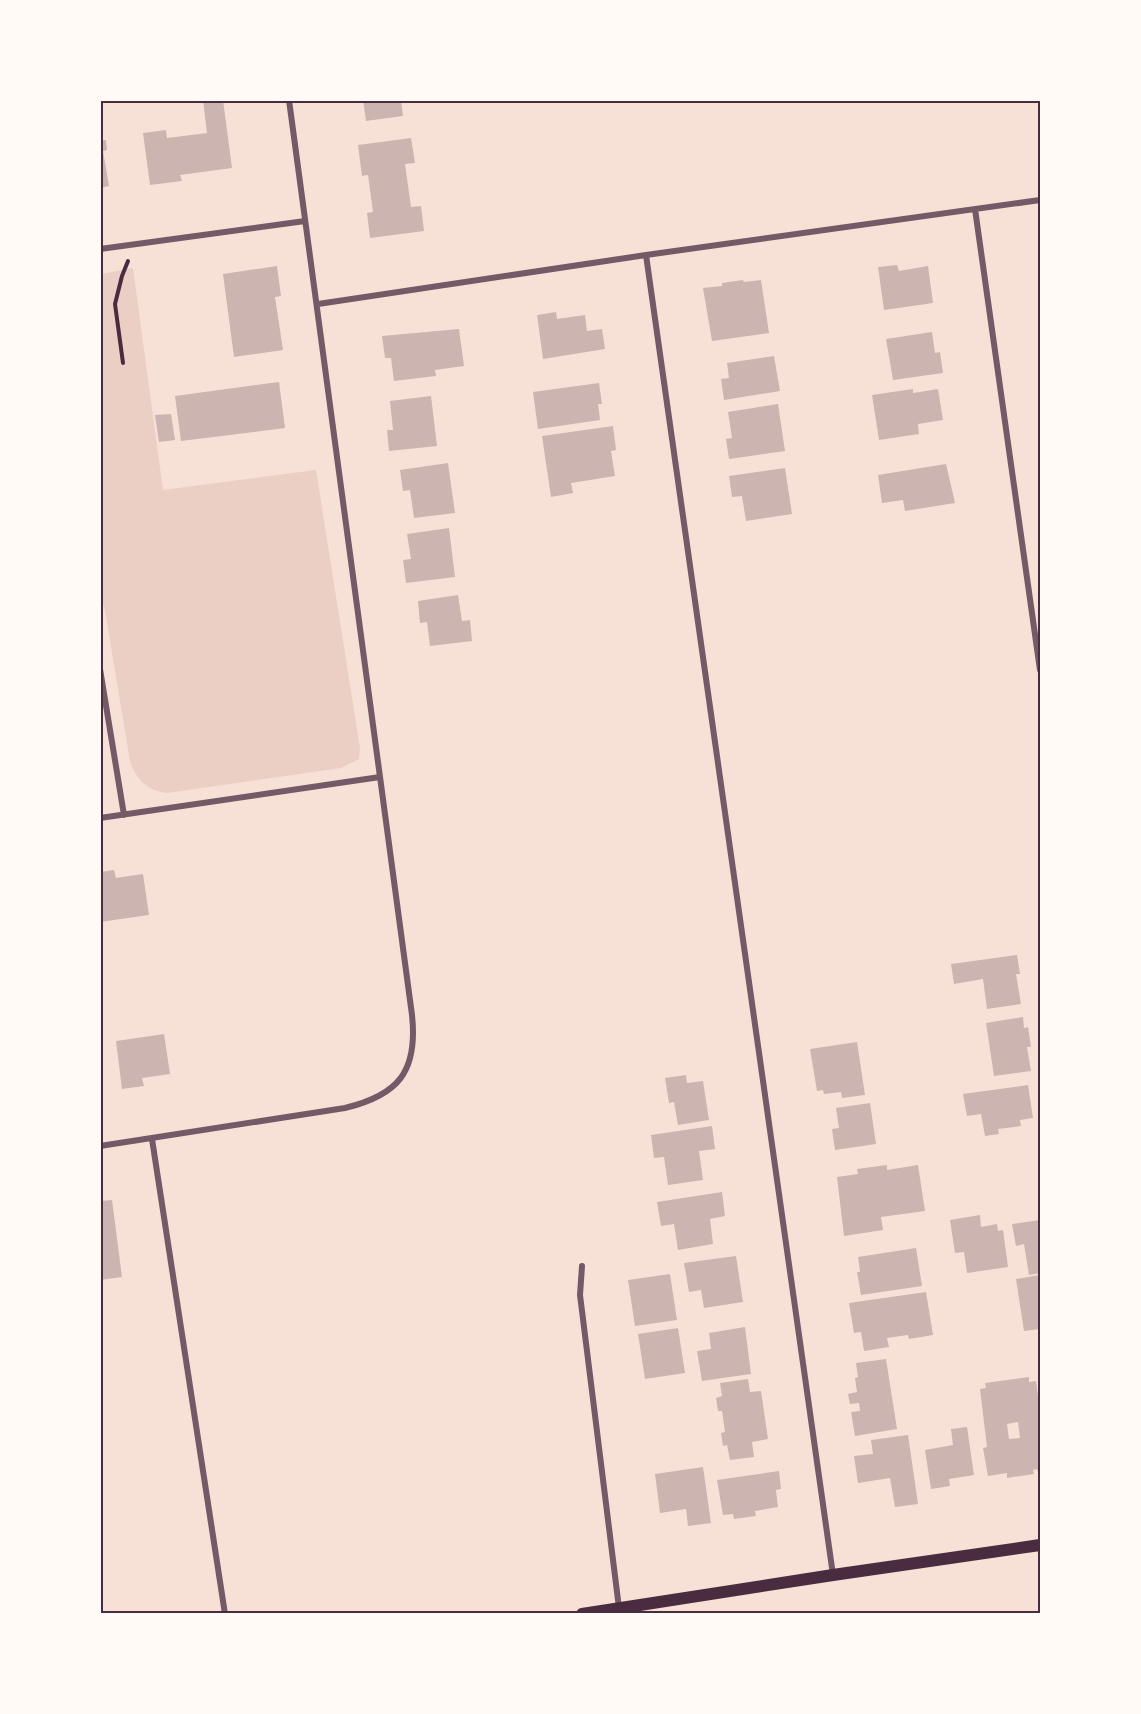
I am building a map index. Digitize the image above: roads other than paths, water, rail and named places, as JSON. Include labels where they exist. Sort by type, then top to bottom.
[{"type":"main road","points":[[582,1614],[1041,1545]]},
{"type":"street","points":[[100,1146],[368,1103],[384,1095],[395,1085],[406,1070],[411,1057],[414,1038],[289,100]]},
{"type":"street","points":[[318,304],[646,255],[1041,200]]},
{"type":"street","points":[[975,209],[1041,670]]},
{"type":"street","points":[[100,249],[306,221]]},
{"type":"street","points":[[646,255],[833,1575]]},
{"type":"street","points":[[100,669],[123,815]]},
{"type":"street","points":[[100,818],[380,777]]},
{"type":"street","points":[[152,1139],[225,1614]]},
{"type":"street","points":[[582,1266],[581,1303],[627,1609]]}]
